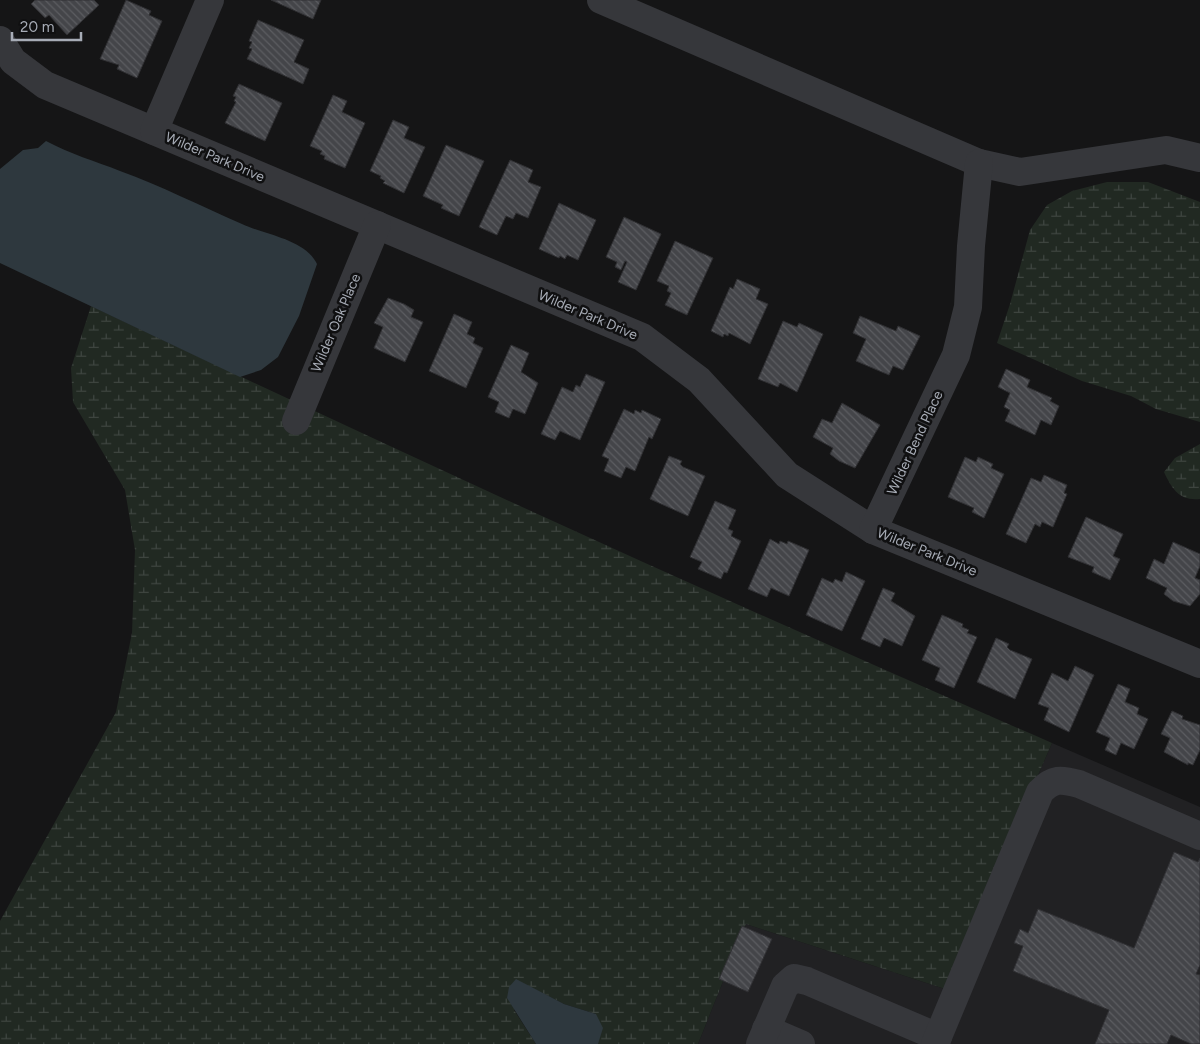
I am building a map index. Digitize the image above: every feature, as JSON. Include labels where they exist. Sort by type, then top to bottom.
[{"type":"street","points":[[154,131],[210,0]]},
{"type":"street","points":[[601,0],[979,163],[1020,172],[1166,150],[1200,158]]},
{"type":"street","name":"Wilder Park Drive","points":[[0,40],[13,61],[45,84],[642,337],[699,380],[787,475],[873,530],[1200,664]]},
{"type":"street","name":"Wilder Bend Place","points":[[873,530],[956,355],[968,307],[971,246],[979,163]]},
{"type":"street","name":"Wilder Oak Place","points":[[296,421],[377,225]]},
{"type":"street","points":[[801,1044],[763,1036],[785,986],[794,978],[807,981],[937,1040],[1040,792],[1049,783],[1064,780],[1079,784],[1200,836]]},
{"type":"shaded area","points":[[46,141],[73,154],[151,183],[251,228],[294,243],[311,256],[317,264],[299,316],[278,357],[261,370],[240,377],[0,263],[0,169],[23,150],[38,148]]},
{"type":"shaded area","points":[[1052,743],[1200,807],[1200,1044],[698,1044],[746,924],[945,989]]},
{"type":"shaded area","points":[[516,979],[564,1004],[596,1014],[603,1028],[598,1044],[536,1044],[507,998],[509,987]]},
{"type":"green space","points":[[1107,182],[1148,182],[1200,202],[1200,422],[1156,409],[1131,396],[1082,381],[997,343],[1010,304],[1030,230],[1047,205],[1072,191]]},
{"type":"green space","points":[[91,306],[570,529],[1052,743],[945,989],[746,924],[698,1044],[598,1044],[596,1014],[564,1004],[516,980],[514,1010],[536,1044],[0,1044],[0,921],[116,712],[132,633],[135,550],[125,490],[73,402],[71,368]]},
{"type":"green space","points":[[1200,444],[1200,499],[1187,498],[1181,496],[1173,489],[1164,472],[1175,458]]},
{"type":"building","points":[[35,0],[94,0],[99,5],[67,35],[49,15],[45,18],[31,4]]},
{"type":"building","points":[[126,0],[151,11],[149,15],[162,21],[137,78],[117,69],[119,65],[100,59]]},
{"type":"building","points":[[271,0],[321,0],[313,19]]},
{"type":"building","points":[[258,20],[304,40],[294,62],[309,69],[303,84],[247,59],[252,49],[249,48],[252,42],[249,41]]},
{"type":"building","points":[[239,84],[282,103],[265,141],[225,123],[236,102],[234,101],[236,97],[233,96]]},
{"type":"building","points":[[333,95],[347,101],[342,112],[365,123],[345,168],[324,159],[325,156],[320,154],[322,151],[310,146]]},
{"type":"building","points":[[393,120],[409,127],[404,138],[425,147],[404,193],[383,183],[385,181],[380,178],[381,176],[370,171]]},
{"type":"building","points":[[446,145],[484,161],[459,216],[441,208],[443,205],[423,196]]},
{"type":"building","points":[[510,160],[533,170],[528,182],[541,187],[528,218],[516,213],[513,219],[506,216],[497,235],[479,227]]},
{"type":"building","points":[[559,203],[596,220],[578,260],[567,255],[565,259],[560,256],[559,258],[539,249]]},
{"type":"building","points":[[624,217],[661,234],[636,290],[618,282],[627,262],[625,261],[621,270],[615,267],[617,262],[606,257]]},
{"type":"building","points":[[675,241],[713,258],[687,315],[665,305],[671,293],[667,291],[669,286],[657,281]]},
{"type":"building","points":[[737,279],[760,289],[756,299],[768,304],[750,344],[729,333],[728,336],[724,334],[723,337],[711,331],[730,287],[733,289]]},
{"type":"building","points":[[388,298],[414,310],[411,317],[423,322],[405,362],[374,348],[383,327],[374,323]]},
{"type":"building","points":[[454,314],[472,322],[467,334],[475,338],[473,343],[483,348],[466,388],[429,371]]},
{"type":"building","points":[[860,316],[896,331],[898,326],[920,336],[903,370],[893,366],[889,375],[856,361],[866,339],[853,333]]},
{"type":"building","points":[[783,321],[797,327],[799,323],[823,334],[797,392],[780,383],[778,387],[758,379]]},
{"type":"building","points":[[511,345],[529,353],[521,372],[538,383],[525,414],[513,409],[509,418],[495,412],[499,402],[488,397]]},
{"type":"building","points":[[1006,369],[1030,380],[1027,387],[1052,398],[1050,401],[1059,406],[1051,425],[1041,420],[1035,435],[1005,421],[1010,410],[1004,407],[1010,393],[998,387]]},
{"type":"building","points":[[586,374],[605,382],[580,440],[560,431],[555,440],[541,434],[562,387],[573,392],[576,385],[580,387]]},
{"type":"building","points":[[842,403],[880,425],[855,468],[839,461],[830,454],[833,448],[813,437],[822,419],[832,423]]},
{"type":"building","points":[[624,409],[634,414],[635,410],[641,413],[642,410],[661,419],[652,439],[649,437],[635,471],[626,467],[621,478],[604,471],[609,459],[602,456]]},
{"type":"building","points":[[669,456],[682,461],[680,464],[683,467],[705,476],[688,516],[650,499]]},
{"type":"building","points":[[965,457],[976,462],[978,457],[993,464],[991,468],[1004,474],[984,518],[972,512],[974,508],[948,497]]},
{"type":"building","points":[[1044,475],[1067,485],[1064,493],[1067,494],[1053,527],[1042,522],[1040,527],[1035,524],[1026,543],[1006,534],[1031,478],[1041,482]]},
{"type":"building","points":[[715,501],[736,510],[728,529],[733,531],[731,536],[741,541],[727,573],[724,572],[721,579],[698,569],[702,562],[690,557]]},
{"type":"building","points":[[1086,517],[1123,534],[1113,556],[1120,559],[1110,580],[1092,572],[1094,567],[1068,557]]},
{"type":"building","points":[[770,539],[779,544],[780,541],[787,544],[788,541],[809,550],[789,596],[771,588],[767,597],[748,589]]},
{"type":"building","points":[[1173,542],[1200,554],[1200,566],[1195,578],[1200,580],[1200,594],[1190,606],[1173,601],[1164,594],[1167,588],[1146,578],[1154,559],[1164,564]]},
{"type":"building","points":[[846,572],[865,581],[842,631],[806,615],[822,578],[833,583],[835,579],[842,582]]},
{"type":"building","points":[[883,588],[895,593],[891,601],[915,616],[902,646],[884,638],[880,647],[861,639]]},
{"type":"building","points":[[942,615],[963,624],[962,627],[969,630],[967,633],[977,637],[954,688],[935,680],[940,668],[922,660]]},
{"type":"building","points":[[996,638],[1009,644],[1007,647],[1010,650],[1032,659],[1015,699],[977,682]]},
{"type":"building","points":[[1075,666],[1094,675],[1069,732],[1044,720],[1049,708],[1038,704],[1052,673],[1068,681]]},
{"type":"building","points":[[1118,684],[1130,689],[1125,702],[1139,708],[1137,714],[1148,719],[1134,749],[1121,743],[1116,755],[1105,750],[1110,738],[1096,732]]},
{"type":"building","points":[[1172,711],[1183,716],[1182,719],[1200,725],[1200,750],[1193,765],[1188,763],[1188,765],[1164,752],[1170,738],[1161,734]]},
{"type":"building","points":[[1174,852],[1198,862],[1200,858],[1200,965],[1196,974],[1200,975],[1200,1044],[1191,1044],[1171,1035],[1167,1044],[1095,1044],[1109,1010],[1013,971],[1023,946],[1014,943],[1020,929],[1028,933],[1038,909],[1134,948]]},
{"type":"building","points":[[742,926],[772,939],[748,992],[719,979]]}]
